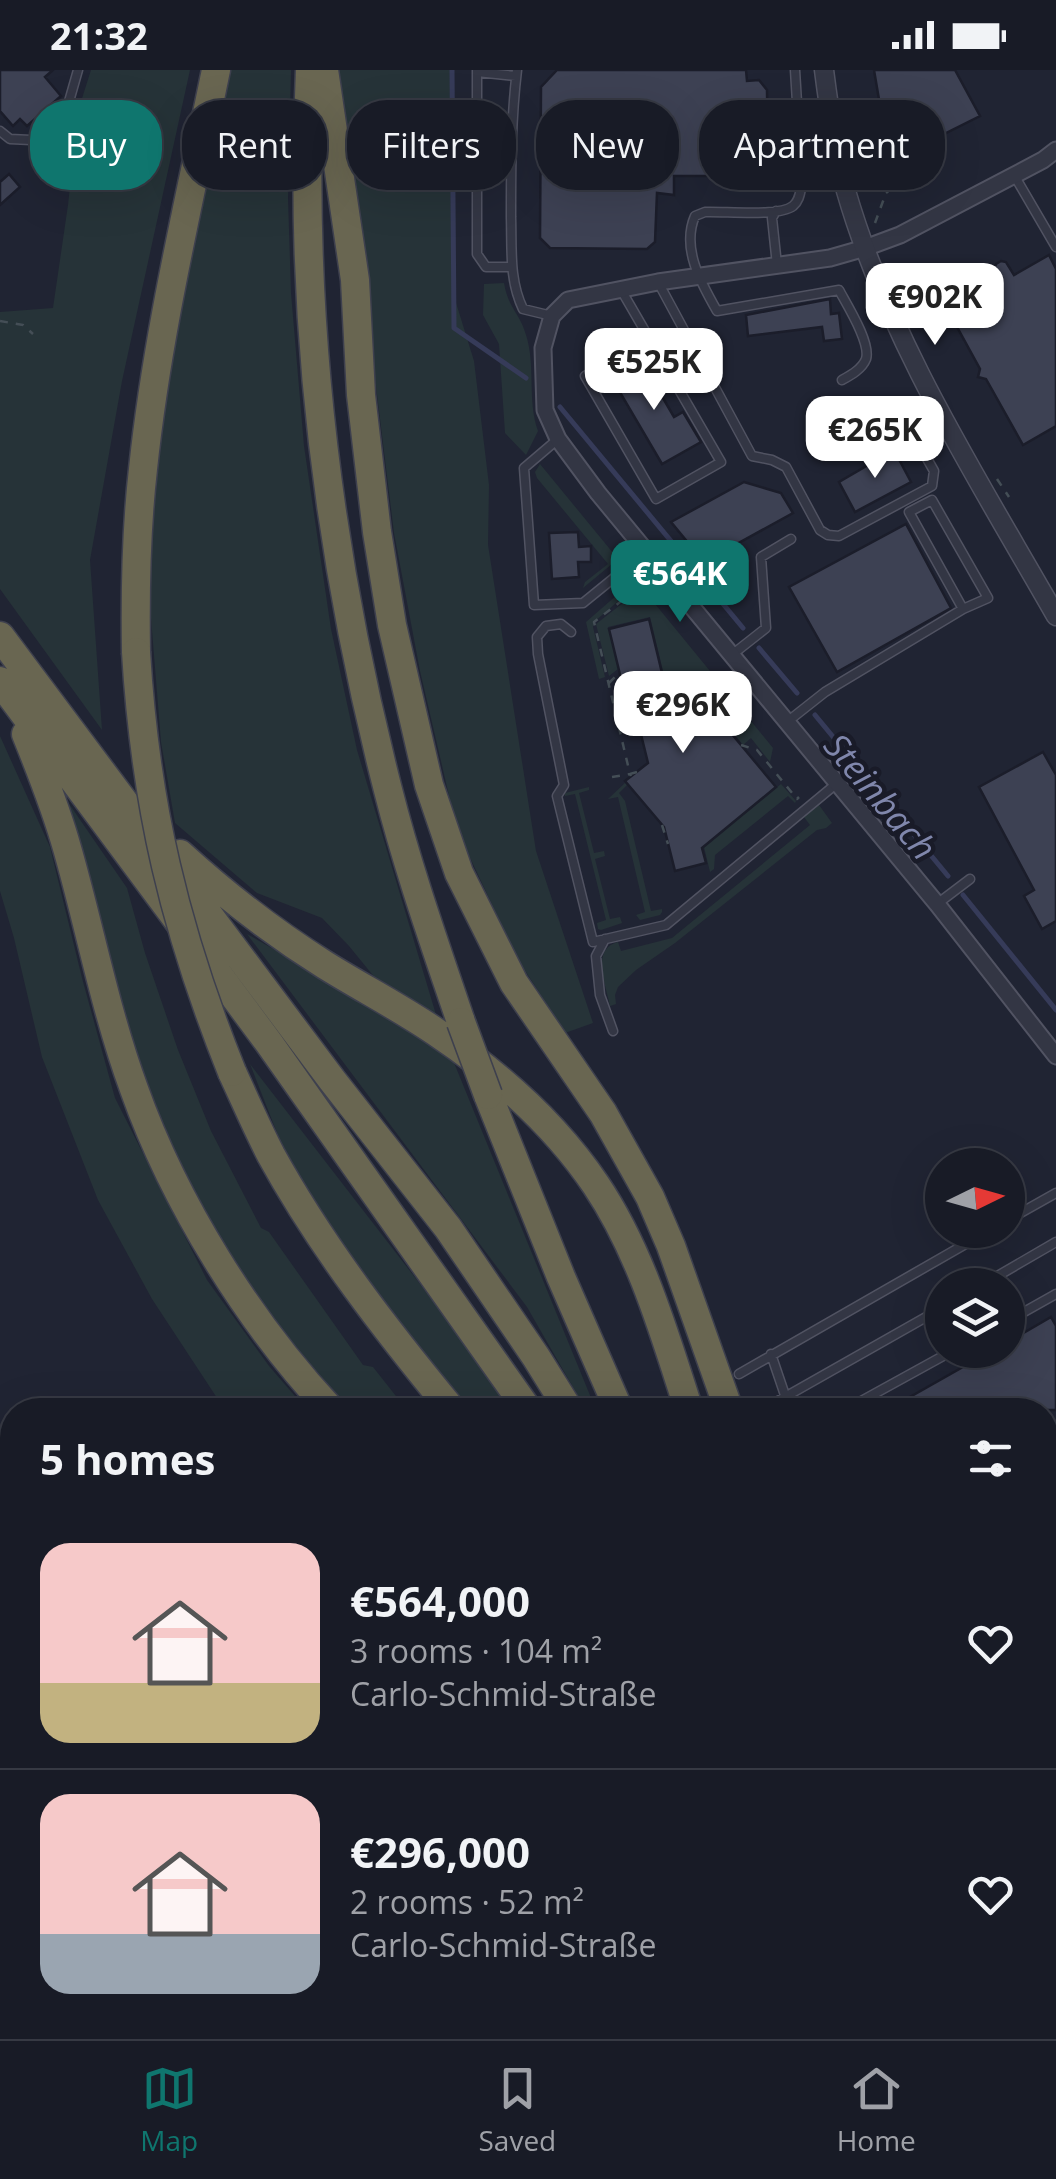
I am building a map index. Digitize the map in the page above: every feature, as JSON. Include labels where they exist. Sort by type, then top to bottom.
[{"type":"highway","points":[[216,70],[166,318],[150,412],[138,524],[136,652],[146,763],[165,869],[194,971],[232,1072],[270,1153],[324,1241],[442,1398]]},
{"type":"highway","points":[[310,70],[311,324],[322,441],[362,674],[389,793],[460,1022],[614,1398]]},
{"type":"highway","points":[[324,70],[355,280],[361,395],[377,532],[392,625],[429,784],[460,873],[514,984],[603,1113],[650,1197],[725,1398]]},
{"type":"highway","points":[[0,636],[332,1080],[438,1215],[561,1398]]},
{"type":"highway","points":[[5,688],[50,793],[108,1008],[134,1090],[170,1175],[222,1266],[320,1398]]},
{"type":"highway","points":[[5,688],[269,1043],[520,1398]]},
{"type":"highway","points":[[133,814],[215,886],[322,963],[436,1032],[492,1072],[540,1118],[595,1184],[616,1219],[634,1256],[685,1398]]},
{"type":"street","points":[[824,70],[846,192],[882,290],[924,380],[1056,616]]},
{"type":"street","points":[[1056,150],[900,234],[865,248],[830,258],[620,288],[568,300],[552,316],[543,348],[545,410],[558,439],[1056,1056]]},
{"type":"lane","points":[[0,131],[10,139],[31,140],[68,105],[78,70]]},
{"type":"lane","points":[[795,70],[800,198],[791,208],[776,211],[705,212],[695,216],[690,228],[698,277],[717,311],[839,290],[867,345],[868,356],[860,369],[842,380]]},
{"type":"lane","points":[[512,267],[486,267],[477,254],[477,71],[517,73],[510,142],[515,292],[524,308],[552,316]]},
{"type":"lane","points":[[1014,175],[1056,247]]},
{"type":"lane","points":[[776,211],[772,218],[777,265]]},
{"type":"lane","points":[[658,282],[752,456],[786,467],[820,530],[839,536],[932,486],[934,471],[916,439],[897,434]]},
{"type":"lane","points":[[620,288],[722,462],[656,498],[584,376],[649,339]]},
{"type":"lane","points":[[558,439],[524,468],[534,605],[583,603],[647,551]]},
{"type":"lane","points":[[787,722],[825,692],[988,598],[932,500],[909,512],[963,609]]},
{"type":"lane","points":[[733,654],[766,628],[761,556],[791,539]]},
{"type":"lane","points":[[572,632],[561,624],[546,626],[537,636],[538,654],[564,785],[558,796],[593,942],[666,925],[836,784]]},
{"type":"lane","points":[[937,904],[970,878]]},
{"type":"lane","points":[[605,940],[596,956],[600,995],[613,1031]]},
{"type":"lane","points":[[1025,1211],[1055,1196]]},
{"type":"lane","points":[[1011,1268],[1056,1242]]},
{"type":"lane","points":[[739,1374],[958,1248]]},
{"type":"lane","points":[[1025,1311],[1056,1294]]},
{"type":"lane","points":[[770,1354],[786,1398],[925,1318]]},
{"type":"lane","points":[[867,1398],[925,1366]]},
{"type":"path","points":[[865,248],[890,190]]},
{"type":"path","points":[[0,321],[23,325],[32,334]]},
{"type":"path","points":[[631,775],[594,622],[663,569]]},
{"type":"path","points":[[608,684],[620,673]]},
{"type":"path","points":[[741,745],[757,750],[797,799],[810,789],[817,799]]},
{"type":"path","points":[[612,778],[637,772]]},
{"type":"path","points":[[775,786],[781,780]]},
{"type":"path","points":[[662,825],[668,844]]},
{"type":"shaded area","points":[[91,70],[190,70],[122,381],[90,560],[102,730],[0,589],[0,312],[53,308],[70,190],[162,190],[162,100],[81,100]]},
{"type":"shaded area","points":[[229,70],[291,70],[290,100],[223,100]]},
{"type":"shaded area","points":[[339,70],[454,70],[452,100],[347,100],[347,150]]},
{"type":"shaded area","points":[[205,190],[288,190],[291,293],[304,446],[331,629],[357,750],[437,1018],[380,984],[322,918],[257,893],[175,823],[161,742],[148,581],[165,388]]},
{"type":"shaded area","points":[[353,190],[452,190],[453,293],[474,361],[489,485],[488,545],[536,851],[593,1023],[565,1033],[517,958],[457,830],[420,671],[394,533],[368,286]]},
{"type":"shaded area","points":[[504,283],[523,327],[531,359],[538,431],[526,455],[505,433],[499,344],[483,315],[484,284]]},
{"type":"shaded area","points":[[540,464],[618,559],[583,588],[608,564],[537,478],[535,472]]},
{"type":"shaded area","points":[[629,572],[638,584],[594,622],[605,677],[599,679],[586,622],[625,588],[619,579]]},
{"type":"shaded area","points":[[642,588],[773,748],[770,762],[751,738],[743,745],[705,697],[675,721],[650,617],[608,627],[618,669],[609,676],[596,624]]},
{"type":"shaded area","points":[[0,736],[50,847],[115,1098],[207,1280],[297,1398],[217,1398],[152,1299],[98,1200],[42,1057],[0,891]]},
{"type":"shaded area","points":[[625,783],[619,793],[625,801],[651,911],[662,909],[660,915],[640,920],[636,915],[645,912],[618,797],[608,799]]},
{"type":"shaded area","points":[[781,784],[795,803],[788,796],[715,855],[710,872],[704,847]]},
{"type":"shaded area","points":[[589,787],[579,793],[594,853],[604,851],[605,856],[595,859],[610,919],[620,917],[622,923],[601,930],[597,923],[606,920],[575,794],[565,796]]},
{"type":"shaded area","points":[[63,795],[127,888],[178,1050],[211,1131],[261,1228],[269,1232],[363,1365],[373,1367],[398,1398],[334,1398],[275,1331],[231,1263],[147,1102]]},
{"type":"shaded area","points":[[819,805],[832,823],[817,830],[636,970],[618,987],[616,1004],[610,1006],[602,969],[604,952],[609,946],[618,942],[621,951],[672,938],[810,825],[804,817]]},
{"type":"shaded area","points":[[247,934],[448,1048],[591,1398],[579,1398],[527,1307]]},
{"type":"shaded area","points":[[250,1064],[504,1398],[455,1398],[408,1339],[319,1211],[279,1138]]},
{"type":"building","points":[[0,70],[53,70],[45,77],[61,96],[56,100],[30,100],[27,126],[20,119],[13,126],[0,111]]},
{"type":"building","points":[[557,70],[746,70],[747,81],[759,80],[767,90],[767,100],[699,100],[699,176],[679,176],[679,100],[541,100],[541,87]]},
{"type":"building","points":[[874,70],[955,70],[980,116],[945,134],[945,100],[879,100]]},
{"type":"building","points":[[9,174],[20,187],[0,205],[0,182]]},
{"type":"building","points":[[540,190],[674,190],[674,195],[657,193],[655,242],[647,249],[550,248],[540,238]]},
{"type":"building","points":[[1049,255],[1056,269],[1056,426],[1023,445],[986,379],[978,377],[980,369],[946,307],[940,306],[936,298],[967,284],[968,275],[977,278],[1001,261],[1014,275]]},
{"type":"building","points":[[830,299],[831,314],[839,313],[842,339],[824,341],[822,327],[748,336],[746,315]]},
{"type":"building","points":[[627,362],[631,368],[642,362],[674,417],[683,412],[701,442],[662,464],[608,372]]},
{"type":"building","points":[[894,450],[911,482],[855,512],[839,482]]},
{"type":"building","points":[[744,482],[781,493],[793,513],[704,562],[671,522]]},
{"type":"building","points":[[906,524],[951,608],[837,672],[789,587]]},
{"type":"building","points":[[578,532],[579,547],[591,546],[591,562],[578,562],[579,577],[552,579],[549,533]]},
{"type":"building","points":[[649,619],[675,727],[706,703],[776,787],[702,848],[706,863],[675,871],[664,827],[625,781],[648,763],[636,714],[630,716],[609,629]]},
{"type":"building","points":[[1043,752],[1056,775],[1056,921],[1042,929],[1024,896],[1034,890],[979,787]]},
{"type":"building","points":[[1051,1317],[1056,1326],[1056,1398],[908,1398],[961,1368],[1025,1368],[1025,1332]]},
{"type":"waterway","name":"Steinbach","points":[[452,70],[454,328],[526,378]]},
{"type":"waterway","name":"Steinbach","points":[[560,407],[743,628]]},
{"type":"waterway","name":"Steinbach","points":[[759,648],[797,693]]},
{"type":"waterway","name":"Steinbach","points":[[815,715],[948,876]]},
{"type":"waterway","name":"Steinbach","points":[[963,895],[1056,1010]]}]
